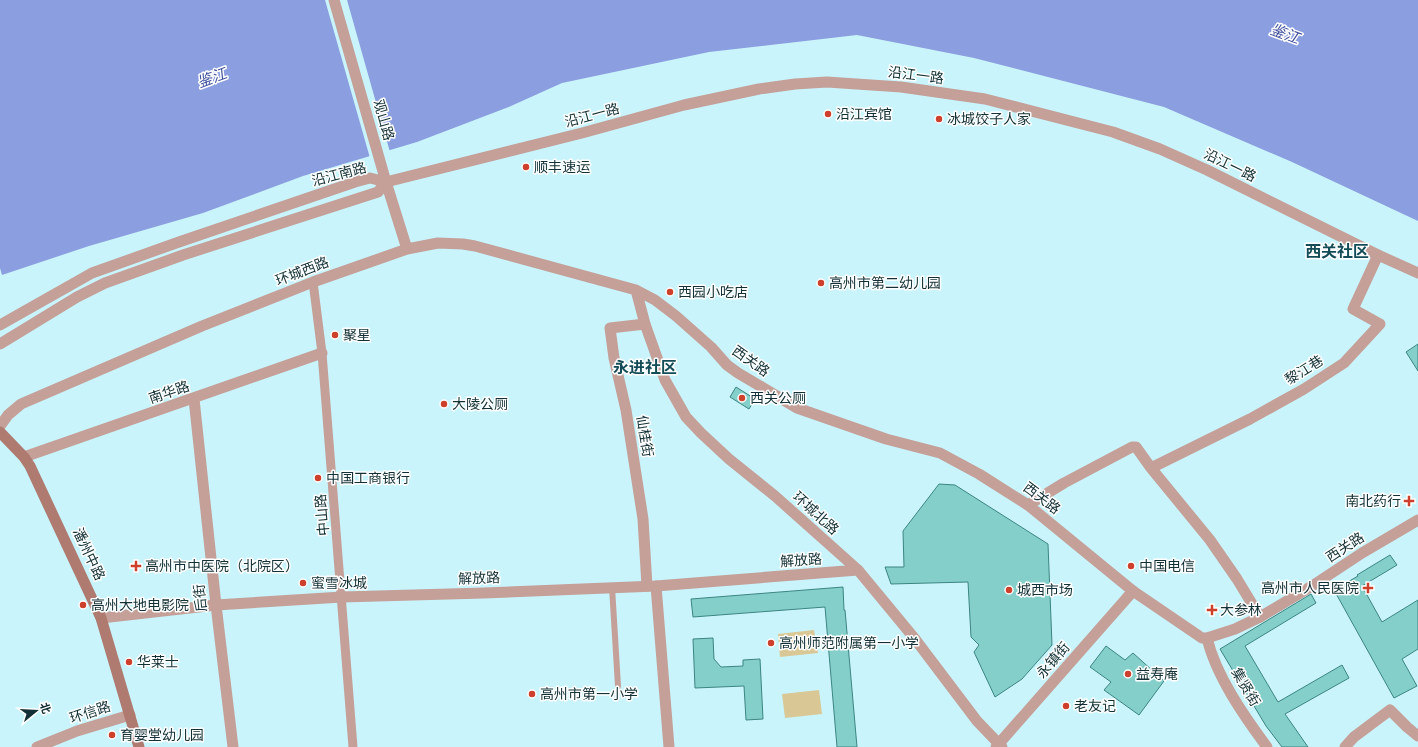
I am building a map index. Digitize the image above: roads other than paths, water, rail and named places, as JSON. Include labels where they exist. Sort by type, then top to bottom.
[{"type":"main road","name":"潘州中路","points":[[0,432],[24,457],[38,481],[101,618],[139,747]]},
{"type":"street","name":"观山路","points":[[334,0],[386,182],[407,249]]},
{"type":"street","name":"沿江一路","points":[[386,182],[692,104],[759,89],[795,84],[834,82],[901,87],[985,99],[1113,132],[1160,149],[1207,170],[1378,255],[1418,273]]},
{"type":"street","name":"沿江南路","points":[[0,325],[92,273],[356,182],[370,178],[386,182],[378,192],[183,255],[105,283],[78,297],[0,344]]},
{"type":"street","name":"环城西路","points":[[0,426],[8,415],[21,404],[202,326],[313,282],[407,249],[438,243],[463,244],[636,290]]},
{"type":"street","name":"黎江巷","points":[[1151,468],[1273,406],[1304,389],[1344,363],[1380,324],[1353,309],[1378,255]]},
{"type":"street","name":"中山路","points":[[313,282],[322,353],[353,747]]},
{"type":"street","name":"环城北路","points":[[636,290],[645,324],[665,380],[686,417],[729,459],[775,496],[858,570],[915,639],[977,721],[999,746]]},
{"type":"street","name":"西关路","points":[[636,290],[655,300],[676,316],[711,347],[727,365],[797,408],[886,439],[940,453],[979,474],[1028,505],[1132,591],[1197,636],[1206,638],[1236,629],[1260,617],[1418,520]]},
{"type":"street","name":"仙桂街","points":[[645,324],[610,328],[614,358],[628,425],[643,519],[652,586],[669,747]]},
{"type":"street","name":"南华路","points":[[24,457],[194,399],[322,353]]},
{"type":"street","name":"后街","points":[[194,399],[233,747]]},
{"type":"street","points":[[1028,505],[1064,483],[1134,446],[1138,448],[1151,468],[1210,540],[1237,579],[1260,617]]},
{"type":"street","name":"解放路","points":[[101,618],[216,605],[342,597],[652,586],[858,570]]},
{"type":"street","name":"永镇街","points":[[999,746],[1132,591]]},
{"type":"street","name":"集贤街","points":[[1206,638],[1210,653],[1226,684],[1267,747]]},
{"type":"street","points":[[1345,747],[1354,737],[1390,710],[1418,736]]},
{"type":"street","name":"环信路","points":[[38,747],[77,731],[130,715]]},
{"type":"lane","points":[[612,588],[618,686]]},
{"type":"water","name":"鉴江","points":[[0,0],[1418,0],[1418,221],[1292,162],[1164,107],[974,58],[857,35],[709,52],[562,83],[511,106],[417,142],[303,176],[203,213],[89,246],[2,275],[0,268]]},
{"type":"place","name":"沿江宾馆","points":[[828,114]]},
{"type":"place","name":"冰城饺子人家","points":[[939,119]]},
{"type":"place","name":"顺丰速运","points":[[526,167]]},
{"type":"place","name":"高州市第二幼儿园","points":[[821,283]]},
{"type":"place","name":"西园小吃店","points":[[670,292]]},
{"type":"place","name":"聚星","points":[[335,335]]},
{"type":"place","name":"西关公厕","points":[[742,398]]},
{"type":"place","name":"大陵公厕","points":[[444,404]]},
{"type":"place","name":"中国工商银行","points":[[318,478]]},
{"type":"place","name":"南北药行","points":[[1409,501]]},
{"type":"place","name":"高州市中医院（北院区）","points":[[136,566]]},
{"type":"place","name":"中国电信","points":[[1131,566]]},
{"type":"place","name":"蜜雪冰城","points":[[303,583]]},
{"type":"place","name":"高州市人民医院","points":[[1368,588]]},
{"type":"place","name":"城西市场","points":[[1009,590]]},
{"type":"place","name":"高州大地电影院","points":[[83,605]]},
{"type":"place","name":"大参林","points":[[1212,610]]},
{"type":"place","name":"高州师范附属第一小学","points":[[771,643]]},
{"type":"place","name":"华莱士","points":[[129,662]]},
{"type":"place","name":"益寿庵","points":[[1128,674]]},
{"type":"place","name":"高州市第一小学","points":[[532,694]]},
{"type":"place","name":"老友记","points":[[1066,706]]},
{"type":"place","name":"育婴堂幼儿园","points":[[112,735]]},
{"type":"district","name":"西关社区","points":[[1337,251]]},
{"type":"district","name":"永进社区","points":[[645,367]]}]
